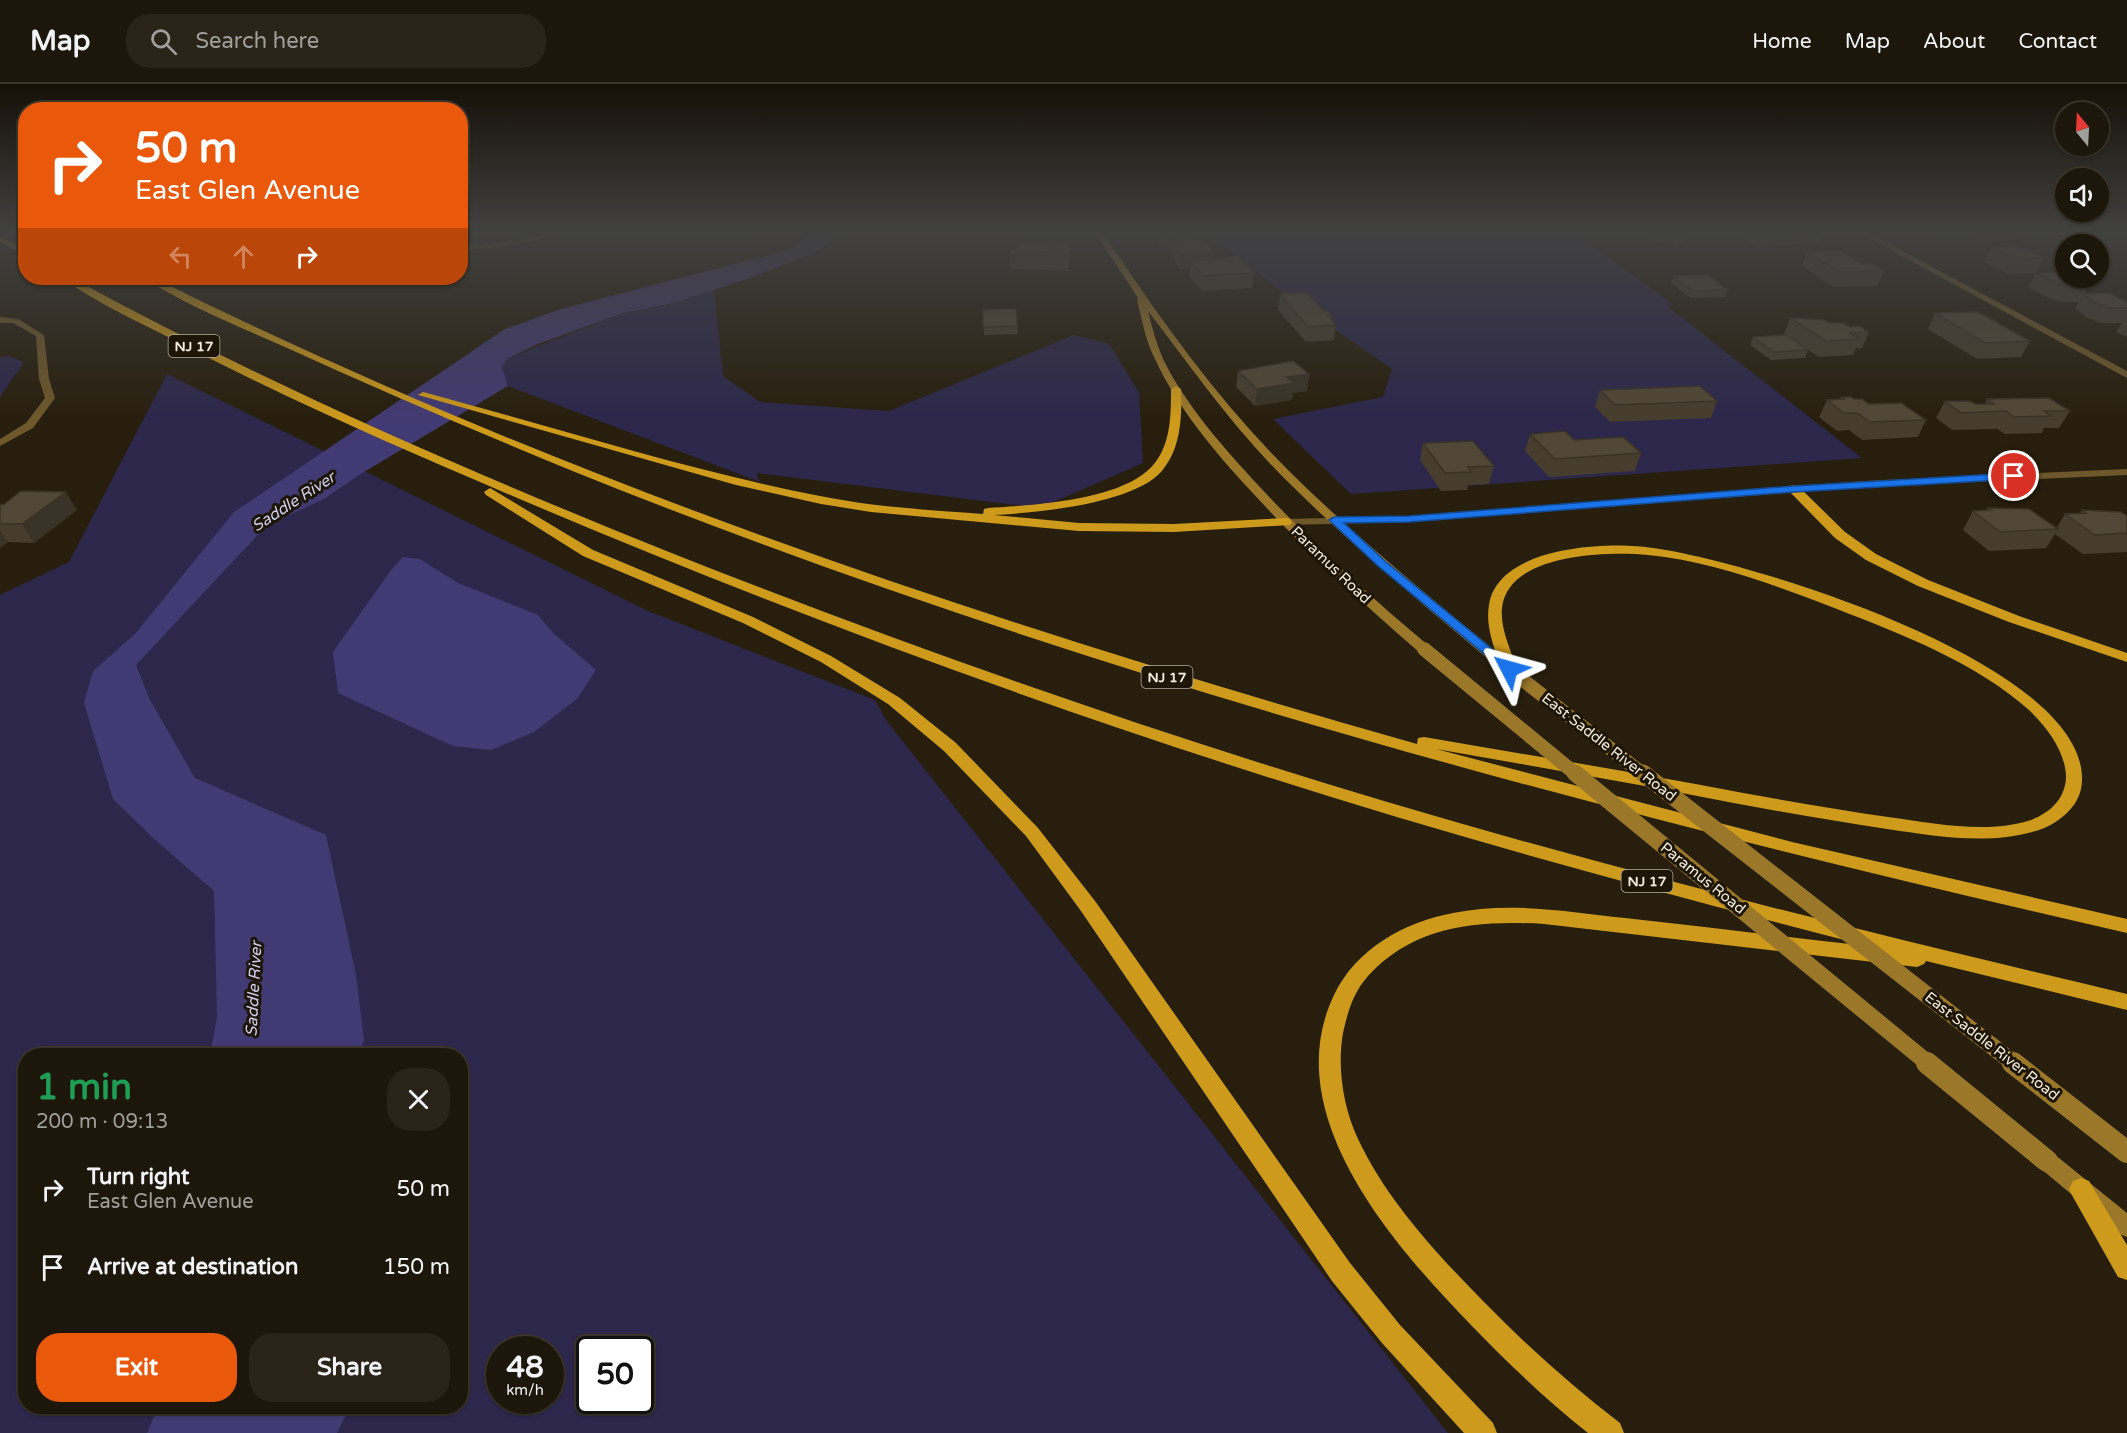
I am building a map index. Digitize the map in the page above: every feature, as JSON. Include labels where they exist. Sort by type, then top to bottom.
[{"type":"highway","name":"NJ 17","points":[[95,294],[158,328],[454,469],[814,614],[925,654],[1169,738],[1483,836],[1978,966],[2127,1002]]},
{"type":"highway","name":"NJ 17","points":[[182,294],[367,380],[501,438],[735,530],[938,602],[1184,682],[1331,726],[1659,816],[1884,871],[2127,926]]},
{"type":"highway","points":[[367,380],[740,482],[821,500],[909,513],[1079,527],[1174,528],[1286,522]]},
{"type":"highway","points":[[909,513],[991,512],[1033,508],[1098,497],[1143,481],[1155,472],[1169,449],[1177,418],[1176,389]]},
{"type":"highway","points":[[454,469],[588,553],[748,620],[826,659],[894,701],[950,747],[1032,832],[1088,906],[1341,1272],[1391,1334],[1483,1433]]},
{"type":"highway","points":[[1794,489],[1840,535],[1870,557],[1923,583],[2003,615],[2127,658]]},
{"type":"highway","points":[[1331,726],[1827,814],[1968,832],[2015,830],[2051,818],[2063,807],[2071,795],[2074,782],[2068,751],[2049,722],[2020,695],[1980,669],[1901,630],[1827,601],[1739,570],[1685,557],[1633,550],[1583,551],[1540,561],[1524,568],[1502,589],[1495,609],[1497,629],[1509,669]]},
{"type":"highway","points":[[1610,1433],[1522,1359],[1416,1248],[1378,1198],[1354,1156],[1339,1118],[1331,1086],[1330,1050],[1334,1020],[1345,990],[1366,964],[1390,944],[1420,929],[1453,920],[1488,916],[1560,919],[1978,966]]},
{"type":"highway","points":[[2081,1189],[2127,1268]]},
{"type":"main road","name":"East Saddle River Road","points":[[1139,294],[1157,356],[1176,389],[1213,441],[1286,522]]},
{"type":"main road","name":"East Saddle River Road","points":[[1140,294],[1234,416],[1285,473],[1382,564],[1509,669],[2127,1152]]},
{"type":"main road","name":"Paramus Road","points":[[1286,522],[1353,588],[1424,649],[2127,1227]]},
{"type":"street","points":[[1976,294],[2127,375]]},
{"type":"street","points":[[0,320],[15,321],[40,334],[42,370],[50,398],[41,414],[25,431],[0,443]]},
{"type":"street","points":[[1286,522],[1409,519],[1794,489],[2127,472]]},
{"type":"shaded area","points":[[702,294],[714,294],[723,376],[760,402],[889,411],[1074,335],[1109,344],[1139,392],[1143,463],[1040,508],[756,473],[760,482],[508,386],[502,367],[508,358],[623,313],[674,303]]},
{"type":"shaded area","points":[[1659,294],[1674,305],[1667,306],[1862,458],[1351,494],[1273,419],[1383,397],[1392,369],[1286,295]]},
{"type":"shaded area","points":[[9,356],[24,362],[0,397],[0,357]]},
{"type":"shaded area","points":[[167,374],[648,611],[875,700],[886,720],[1448,1433],[0,1433],[0,595],[69,562]]},
{"type":"water","name":"Saddle River","points":[[619,294],[702,294],[674,303],[623,313],[538,344],[508,358],[502,367],[508,386],[359,475],[324,499],[266,526],[136,665],[150,700],[195,778],[326,835],[356,975],[364,1040],[361,1048],[211,1048],[217,1017],[214,891],[152,837],[113,799],[84,703],[93,671],[135,634],[234,512],[505,329],[561,309]]},
{"type":"water","points":[[403,557],[420,559],[458,583],[538,615],[553,633],[596,670],[577,699],[534,732],[491,750],[453,746],[338,693],[333,652],[391,570]]},
{"type":"water","points":[[155,1414],[346,1414],[337,1433],[147,1433]]},
{"type":"building","points":[[1280,294],[1308,294],[1324,311],[1328,311],[1332,316],[1328,316],[1336,325],[1308,327]]},
{"type":"building","points":[[2083,294],[2111,294],[2127,302],[2127,308],[2110,308],[2096,303]]},
{"type":"building","points":[[1016,309],[1017,326],[983,327],[983,310]]},
{"type":"building","points":[[1978,312],[2030,341],[1985,343],[1935,313]]},
{"type":"building","points":[[1790,318],[1843,323],[1850,327],[1859,326],[1869,332],[1850,333],[1860,339],[1826,341]]},
{"type":"building","points":[[1786,335],[1808,350],[1774,352],[1753,337]]},
{"type":"building","points":[[1293,361],[1309,374],[1287,377],[1294,383],[1257,389],[1238,371]]},
{"type":"building","points":[[1700,386],[1717,401],[1615,405],[1600,390]]},
{"type":"building","points":[[1841,397],[1862,399],[1869,404],[1901,403],[1926,420],[1870,422],[1857,413],[1844,413],[1827,400],[1844,399]]},
{"type":"building","points":[[2049,398],[2070,411],[2044,411],[2051,416],[2014,417],[2006,411],[1961,413],[1945,401],[1994,404],[1987,399]]},
{"type":"building","points":[[1565,431],[1574,440],[1623,437],[1641,453],[1555,459],[1530,434]]},
{"type":"building","points":[[1473,441],[1494,466],[1468,467],[1471,472],[1445,473],[1423,443]]},
{"type":"building","points":[[21,491],[66,492],[22,524],[0,524],[0,504],[3,505]]},
{"type":"building","points":[[1988,508],[2029,509],[2058,529],[2000,532],[1973,511],[1991,510]]},
{"type":"building","points":[[2082,510],[2121,512],[2127,516],[2127,533],[2095,535],[2065,514],[2086,513]]},
{"type":"route","points":[[1509,669],[1382,564],[1334,520],[1409,519],[1794,489],[2014,476]]}]
